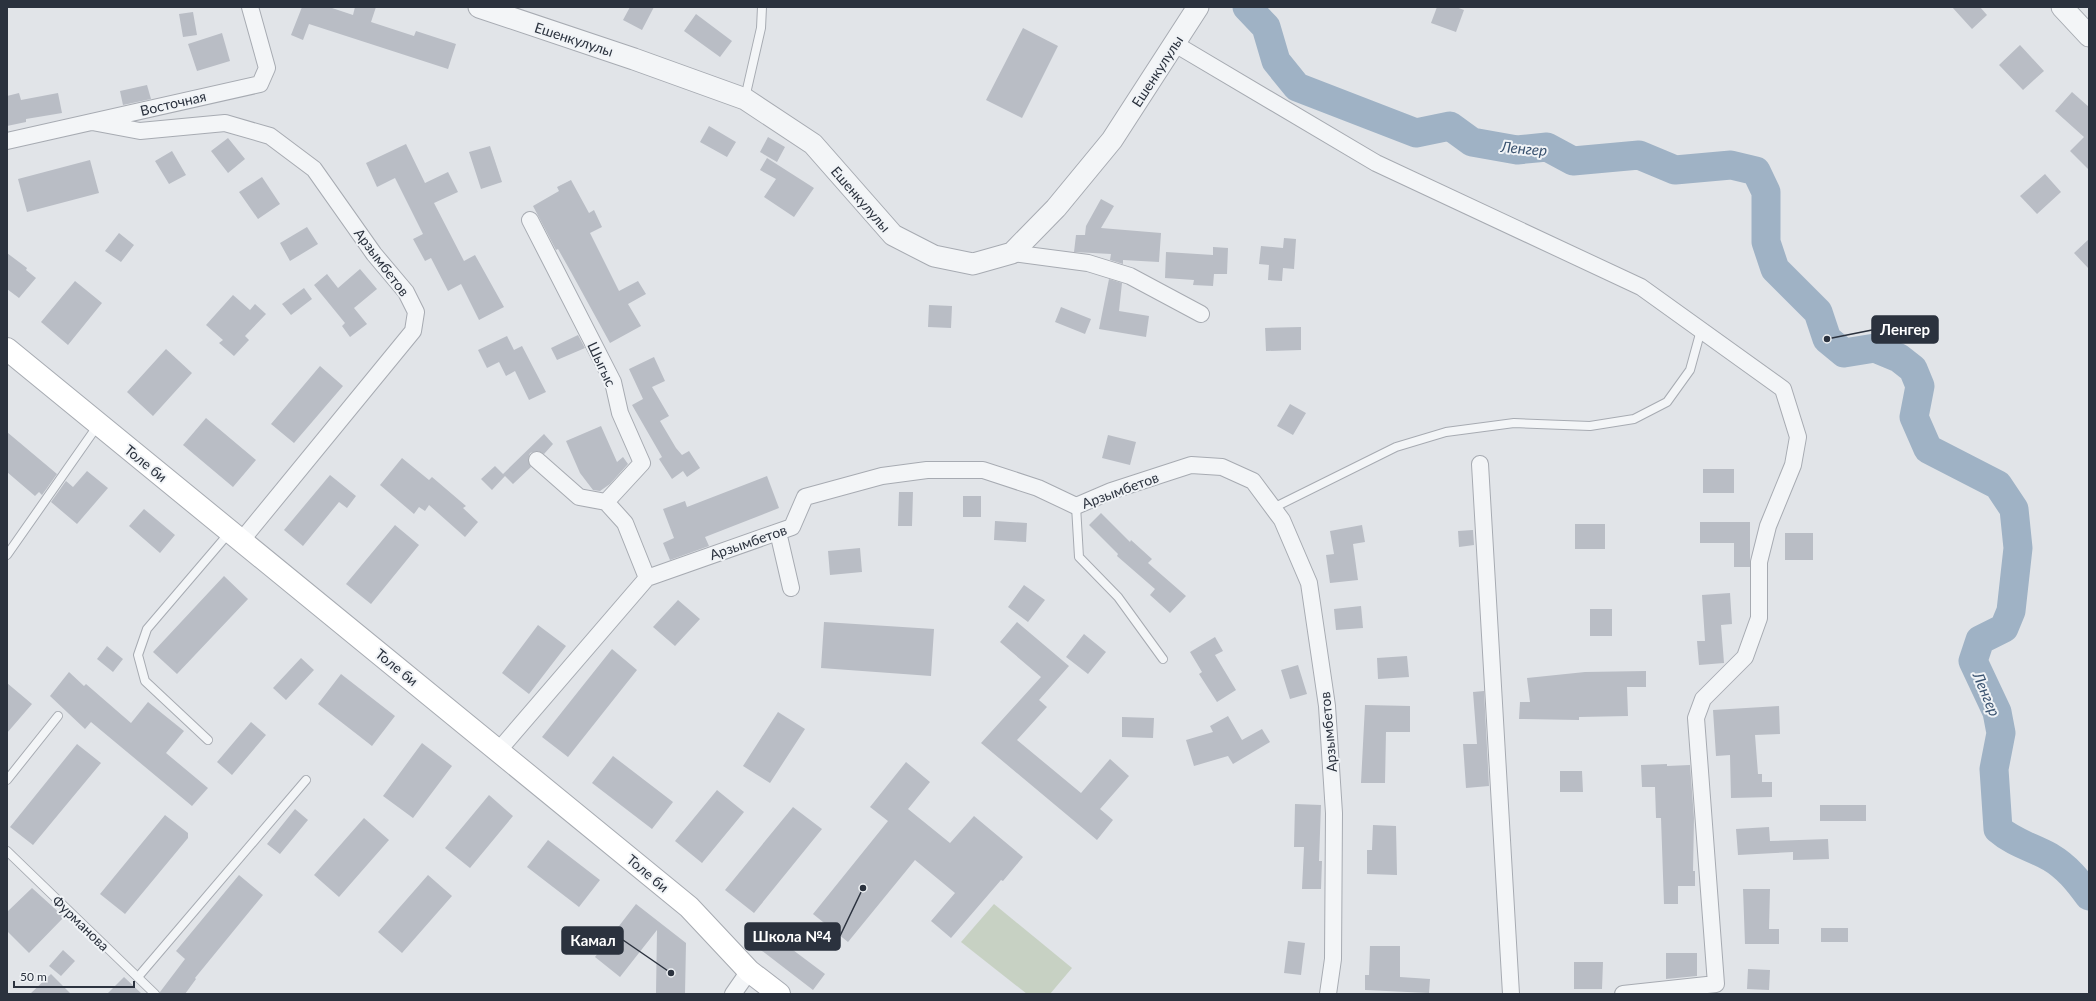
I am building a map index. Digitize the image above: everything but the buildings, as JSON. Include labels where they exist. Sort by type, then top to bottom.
[{"type":"main road","name":"Толе би","points":[[7,349],[689,907],[749,971],[779,994]]},
{"type":"street","name":"Восточная","points":[[7,141],[260,84],[267,68],[250,7]]},
{"type":"street","name":"Ешенкулулы","points":[[479,7],[634,59],[745,99],[813,144],[893,235],[934,256],[973,264],[1012,253],[1056,208],[1112,140],[1198,7]]},
{"type":"street","points":[[2062,7],[2089,36]]},
{"type":"street","points":[[1175,44],[1376,164],[1641,287],[1783,389],[1798,437],[1793,465],[1768,526],[1759,562],[1759,618],[1745,657],[1703,699],[1696,718],[1716,984],[1623,994]]},
{"type":"street","name":"Арзымбетов","points":[[92,122],[140,131],[225,123],[270,136],[314,169],[374,254],[406,292],[416,312],[413,330],[236,536]]},
{"type":"street","name":"Шыгыс","points":[[530,220],[613,382],[620,413],[642,463],[606,502]]},
{"type":"street","points":[[1012,253],[1088,263],[1130,276],[1201,314]]},
{"type":"street","points":[[537,460],[579,497],[606,502],[625,523],[647,578]]},
{"type":"street","points":[[1480,464],[1511,994]]},
{"type":"street","name":"Арзымбетов","points":[[499,750],[647,578],[792,527],[805,497],[882,476],[927,470],[983,470],[1038,488],[1076,506],[1111,491],[1191,465],[1222,467],[1253,481],[1282,520],[1309,583],[1327,706],[1334,813],[1333,959],[1328,994]]},
{"type":"street","points":[[778,532],[791,588]]},
{"type":"street","points":[[732,994],[749,971]]},
{"type":"lane","points":[[745,99],[761,28],[762,7]]},
{"type":"lane","points":[[1273,508],[1396,447],[1446,432],[1514,424],[1590,426],[1634,419],[1667,402],[1671,397],[1690,370],[1701,330]]},
{"type":"lane","points":[[7,556],[98,424]]},
{"type":"lane","points":[[1076,506],[1078,557],[1118,597],[1162,659]]},
{"type":"lane","points":[[208,740],[145,681],[138,655],[147,629],[236,536]]},
{"type":"lane","points":[[7,780],[58,716]]},
{"type":"lane","points":[[138,977],[306,780]]},
{"type":"lane","name":"Фурманова","points":[[7,851],[155,994]]},
{"type":"green space","points":[[994,904],[1072,968],[1050,994],[1027,994],[961,942]]},
{"type":"waterway","name":"Ленгер","points":[[1247,7],[1266,27],[1276,61],[1297,87],[1416,133],[1450,126],[1472,142],[1517,150],[1547,147],[1573,161],[1639,155],[1675,170],[1731,165],[1756,171],[1766,192],[1766,242],[1775,269],[1818,312],[1827,339],[1844,353],[1875,348],[1899,358],[1913,369],[1920,386],[1914,417],[1928,449],[1998,485],[2014,509],[2018,548],[2011,611],[2004,628],[1980,640],[1973,661],[1997,712],[2001,733],[1994,769],[1998,829],[2010,838],[2050,857],[2062,865],[2089,896]]},
{"type":"place","name":"Ленгер","points":[[1827,339]]},
{"type":"place","name":"Школа №4","points":[[863,888]]},
{"type":"place","name":"Камал","points":[[671,973]]}]
